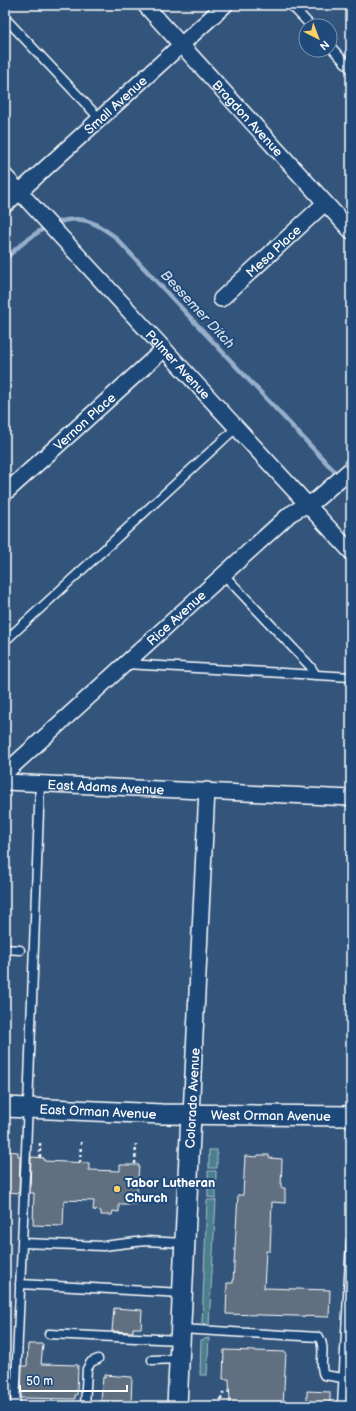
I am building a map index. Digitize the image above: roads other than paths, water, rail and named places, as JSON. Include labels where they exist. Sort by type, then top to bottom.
[{"type":"street","name":"Bragdon Avenue","points":[[145,5],[351,231]]},
{"type":"street","name":"Small Avenue","points":[[5,205],[225,5]]},
{"type":"street","name":"Palmer Avenue","points":[[5,176],[163,350],[237,427],[351,552]]},
{"type":"street","name":"Mesa Place","points":[[221,299],[325,203]]},
{"type":"street","name":"Vernon Place","points":[[5,493],[163,350]]},
{"type":"street","name":"Rice Avenue","points":[[5,773],[290,514],[317,498],[348,471]]},
{"type":"street","name":"East Adams Avenue","points":[[5,782],[207,790],[351,798]]},
{"type":"street","name":"Colorado Avenue","points":[[177,1406],[207,790]]},
{"type":"street","name":"East Orman Avenue","points":[[5,1107],[191,1115]]},
{"type":"street","name":"West Orman Avenue","points":[[191,1115],[351,1116]]},
{"type":"lane","points":[[291,5],[303,18]]},
{"type":"lane","points":[[5,18],[100,119]]},
{"type":"lane","points":[[338,55],[351,69]]},
{"type":"lane","points":[[5,641],[237,427]]},
{"type":"lane","points":[[224,575],[310,666],[316,675]]},
{"type":"lane","points":[[126,664],[351,677]]},
{"type":"lane","points":[[15,1406],[23,1244],[40,783]]},
{"type":"lane","points":[[5,949],[20,950]]},
{"type":"lane","points":[[342,1406],[351,1240]]},
{"type":"lane","points":[[23,1244],[102,1246],[145,1242],[185,1243]]},
{"type":"lane","points":[[20,1284],[182,1293]]},
{"type":"lane","points":[[49,1334],[180,1334],[319,1337],[323,1344],[322,1371],[324,1375],[343,1378]]},
{"type":"lane","points":[[85,1406],[87,1369],[91,1362],[98,1359]]},
{"type":"lane","points":[[152,1360],[179,1359]]},
{"type":"waterway","name":"Bessemer Ditch","points":[[5,259],[41,230],[61,221],[72,219],[87,221],[95,224],[114,236],[351,489]]},
{"type":"place","name":"Tabor Lutheran Church","points":[[117,1189]]}]
